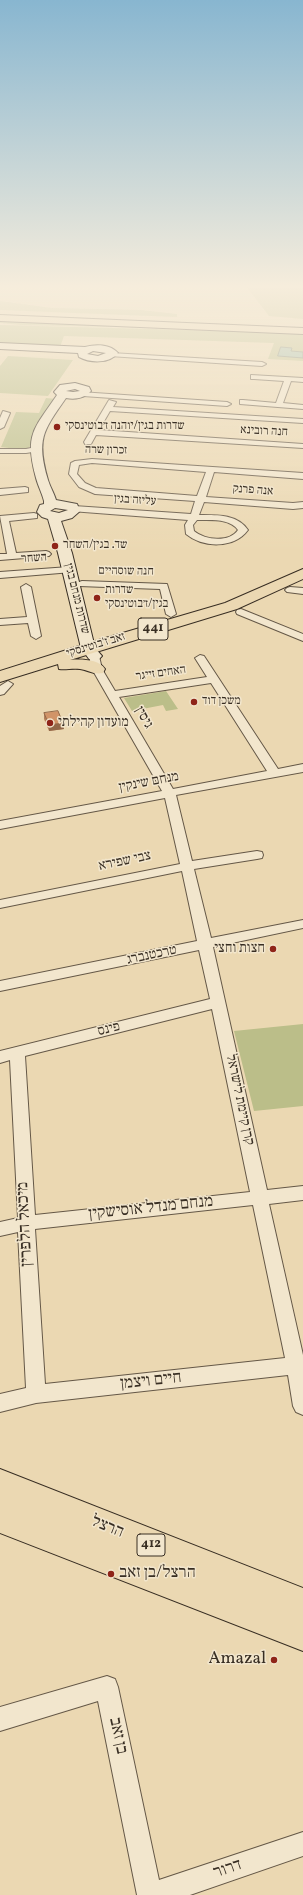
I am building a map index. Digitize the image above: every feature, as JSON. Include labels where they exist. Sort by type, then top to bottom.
[{"type":"main road","name":"זאב ז'בוטינסקי","points":[[2,685],[65,665],[81,664],[104,634],[117,635],[145,631],[231,606],[303,573]]},
{"type":"main road","name":"זאב ז'בוטינסקי","points":[[2,685],[94,649],[241,612],[299,588]]},
{"type":"main road","name":"הרצל","points":[[0,1485],[303,1605]]},
{"type":"main road","name":"הרצל","points":[[0,1517],[303,1634]]},
{"type":"street","points":[[254,377],[303,380]]},
{"type":"street","points":[[280,405],[288,380]]},
{"type":"street","points":[[77,388],[227,402],[238,406],[243,402],[303,406]]},
{"type":"street","name":"שדרות מנחם בגין","points":[[77,388],[42,423],[33,451],[42,482],[50,499],[63,510],[69,570],[94,649]]},
{"type":"street","name":"שדרות מנחם בגין","points":[[77,388],[52,423],[46,448],[46,458],[63,510],[82,584],[94,649]]},
{"type":"street","points":[[88,442],[114,400]]},
{"type":"street","points":[[230,420],[235,407]]},
{"type":"street","name":"חנה רובינא","points":[[108,409],[230,420],[303,421]]},
{"type":"street","points":[[0,427],[6,413]]},
{"type":"street","name":"חנה רובינא","points":[[94,432],[224,438],[303,446]]},
{"type":"street","points":[[0,452],[33,451]]},
{"type":"street","name":"זכרון שרה","points":[[201,499],[95,491],[88,489],[78,482],[73,474],[73,467],[76,463],[92,460],[211,470]]},
{"type":"street","points":[[193,519],[211,470]]},
{"type":"street","name":"אנה פרנק","points":[[211,470],[303,476]]},
{"type":"street","points":[[0,492],[25,490]]},
{"type":"street","name":"אנה פרנק","points":[[201,499],[294,506],[303,505]]},
{"type":"street","name":"עליזה בגין","points":[[63,510],[193,519],[231,520],[241,526],[242,530],[236,537],[230,540],[205,540],[197,538],[189,532],[189,525],[193,519]]},
{"type":"street","points":[[12,557],[2,518],[34,516]]},
{"type":"street","points":[[0,557],[46,554]]},
{"type":"street","name":"השחר","points":[[0,575],[69,570]]},
{"type":"street","name":"חנה שוסהיים","points":[[82,584],[164,586],[171,614]]},
{"type":"street","points":[[26,587],[36,636]]},
{"type":"street","points":[[241,612],[302,638]]},
{"type":"street","points":[[0,622],[33,620]]},
{"type":"street","name":"גיסין","points":[[94,649],[113,694],[170,794]]},
{"type":"street","name":"האחים זייגר","points":[[200,658],[275,774]]},
{"type":"street","name":"האחים זייגר","points":[[113,694],[214,680]]},
{"type":"street","name":"מנחם שינקין","points":[[0,825],[303,768]]},
{"type":"street","name":"קרן קיימת לישראל","points":[[170,794],[188,866],[260,1198],[300,1366],[303,1406]]},
{"type":"street","name":"צבי שפירא","points":[[0,904],[188,866],[257,855]]},
{"type":"street","name":"טרכטנברג","points":[[0,986],[303,924]]},
{"type":"street","name":"פינס","points":[[0,1057],[17,1054],[218,1002]]},
{"type":"street","name":"מיכאל הלפרין","points":[[17,1054],[36,1394]]},
{"type":"street","name":"מנחם מנדל אוסישקין","points":[[0,1229],[26,1223],[303,1193]]},
{"type":"street","name":"חיים ויצמן","points":[[0,1403],[36,1394],[300,1366]]},
{"type":"street","name":"בן זאב","points":[[0,1719],[107,1687],[151,1895]]},
{"type":"street","name":"דרור","points":[[151,1895],[303,1844]]},
{"type":"green space","points":[[0,374],[63,374],[48,396],[0,393]]},
{"type":"green space","points":[[46,398],[56,399],[36,424],[34,444],[25,450],[1,447],[16,412],[39,413]]},
{"type":"green space","points":[[166,691],[178,709],[166,711],[163,705],[132,711],[124,698]]},
{"type":"green space","points":[[303,1024],[303,1106],[254,1111],[234,1031]]},
{"type":"building","points":[[58,711],[63,723],[49,725],[44,713]]},
{"type":"place","name":"שדרות בגין/יוהנה ז׳בוטינסקי","points":[[57,427]]},
{"type":"place","name":"שד. בגין/השחר","points":[[55,546]]},
{"type":"place","name":"שדרות בגין/ז׳בוטינסקי","points":[[97,598]]},
{"type":"place","name":"משכן דוד","points":[[194,702]]},
{"type":"place","name":"מועדון קהילתי","points":[[50,723]]},
{"type":"place","name":"חצות וחצי","points":[[273,949]]},
{"type":"place","name":"הרצל/בן זאב","points":[[111,1574]]},
{"type":"place","name":"Amazal","points":[[274,1660]]}]
